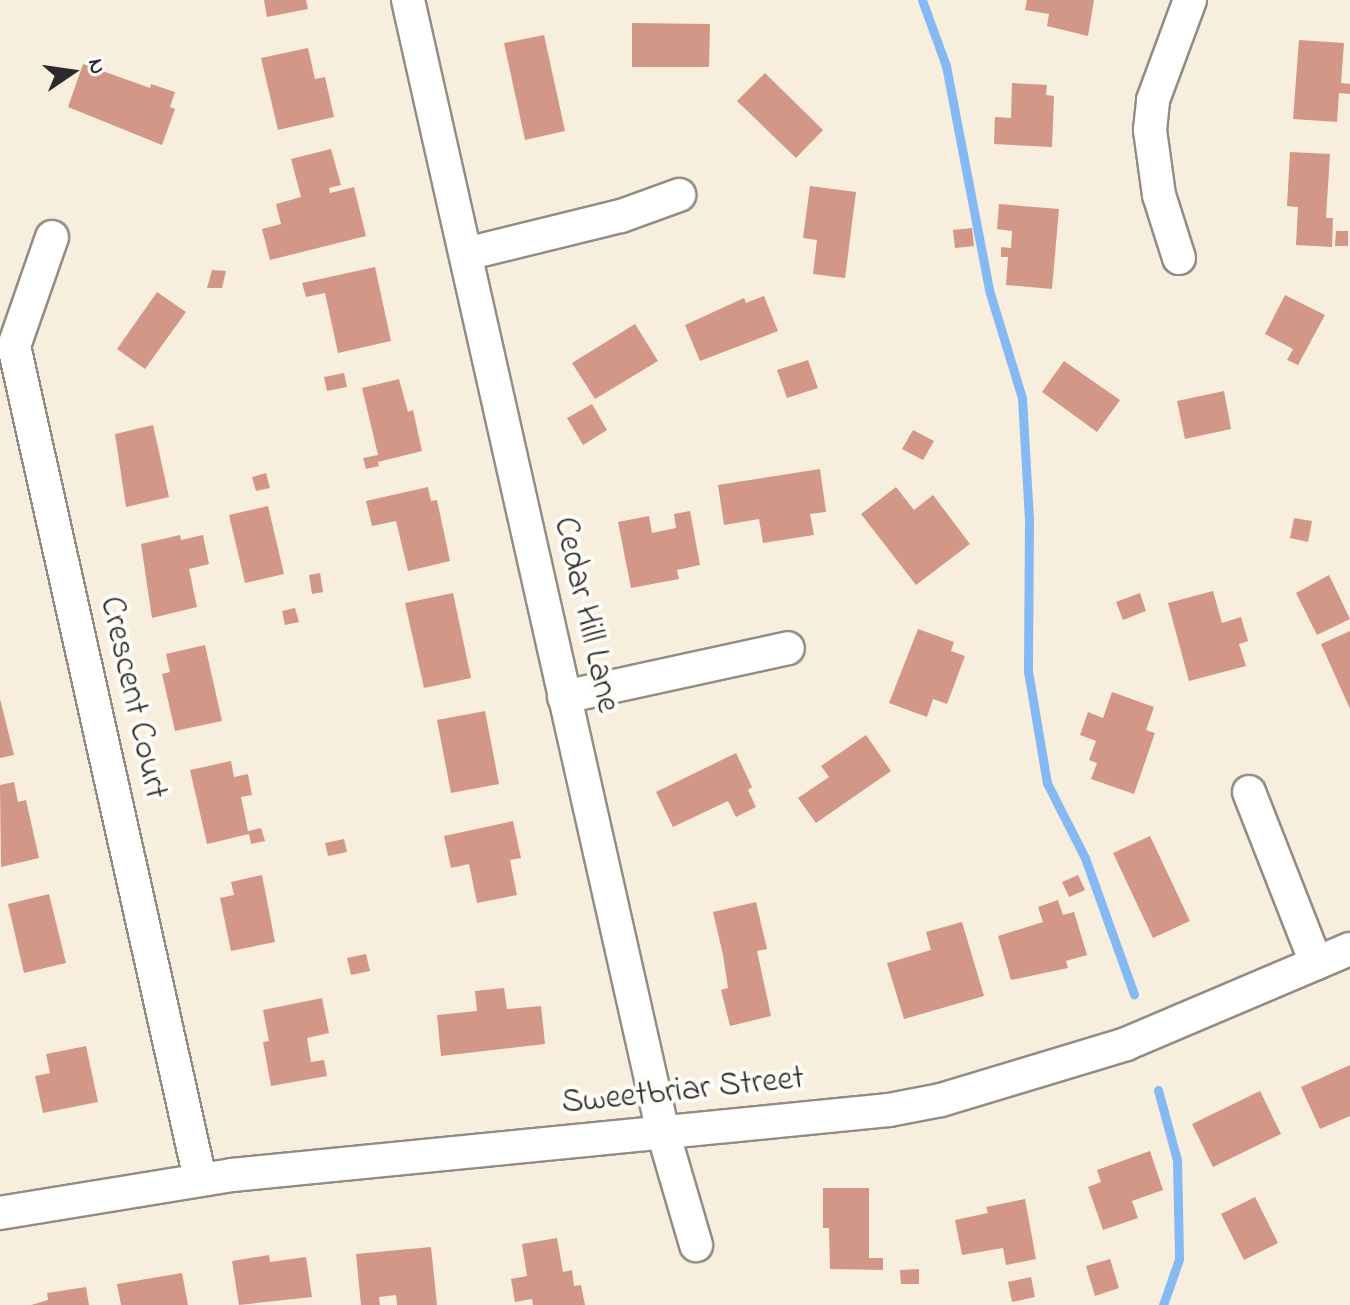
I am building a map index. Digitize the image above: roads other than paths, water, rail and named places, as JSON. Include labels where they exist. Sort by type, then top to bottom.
[{"type":"street","name":"Cedar Hill Lane","points":[[408,0],[663,1132],[696,1245]]},
{"type":"street","points":[[1179,258],[1159,195],[1150,130],[1153,100],[1190,0]]},
{"type":"street","points":[[466,254],[621,216],[679,195]]},
{"type":"street","name":"Crescent Court","points":[[52,237],[14,346],[200,1179]]},
{"type":"street","points":[[564,697],[788,648]]},
{"type":"street","points":[[1249,792],[1316,963]]},
{"type":"street","name":"Sweetbriar Street","points":[[0,1213],[200,1179],[889,1110],[941,1100],[1126,1044],[1350,949]]},
{"type":"waterway","points":[[922,0],[946,66],[989,290],[1022,398],[1029,521],[1028,671],[1047,783],[1085,858],[1134,994]]},
{"type":"waterway","points":[[1158,1090],[1177,1160],[1179,1259],[1163,1305]]}]
